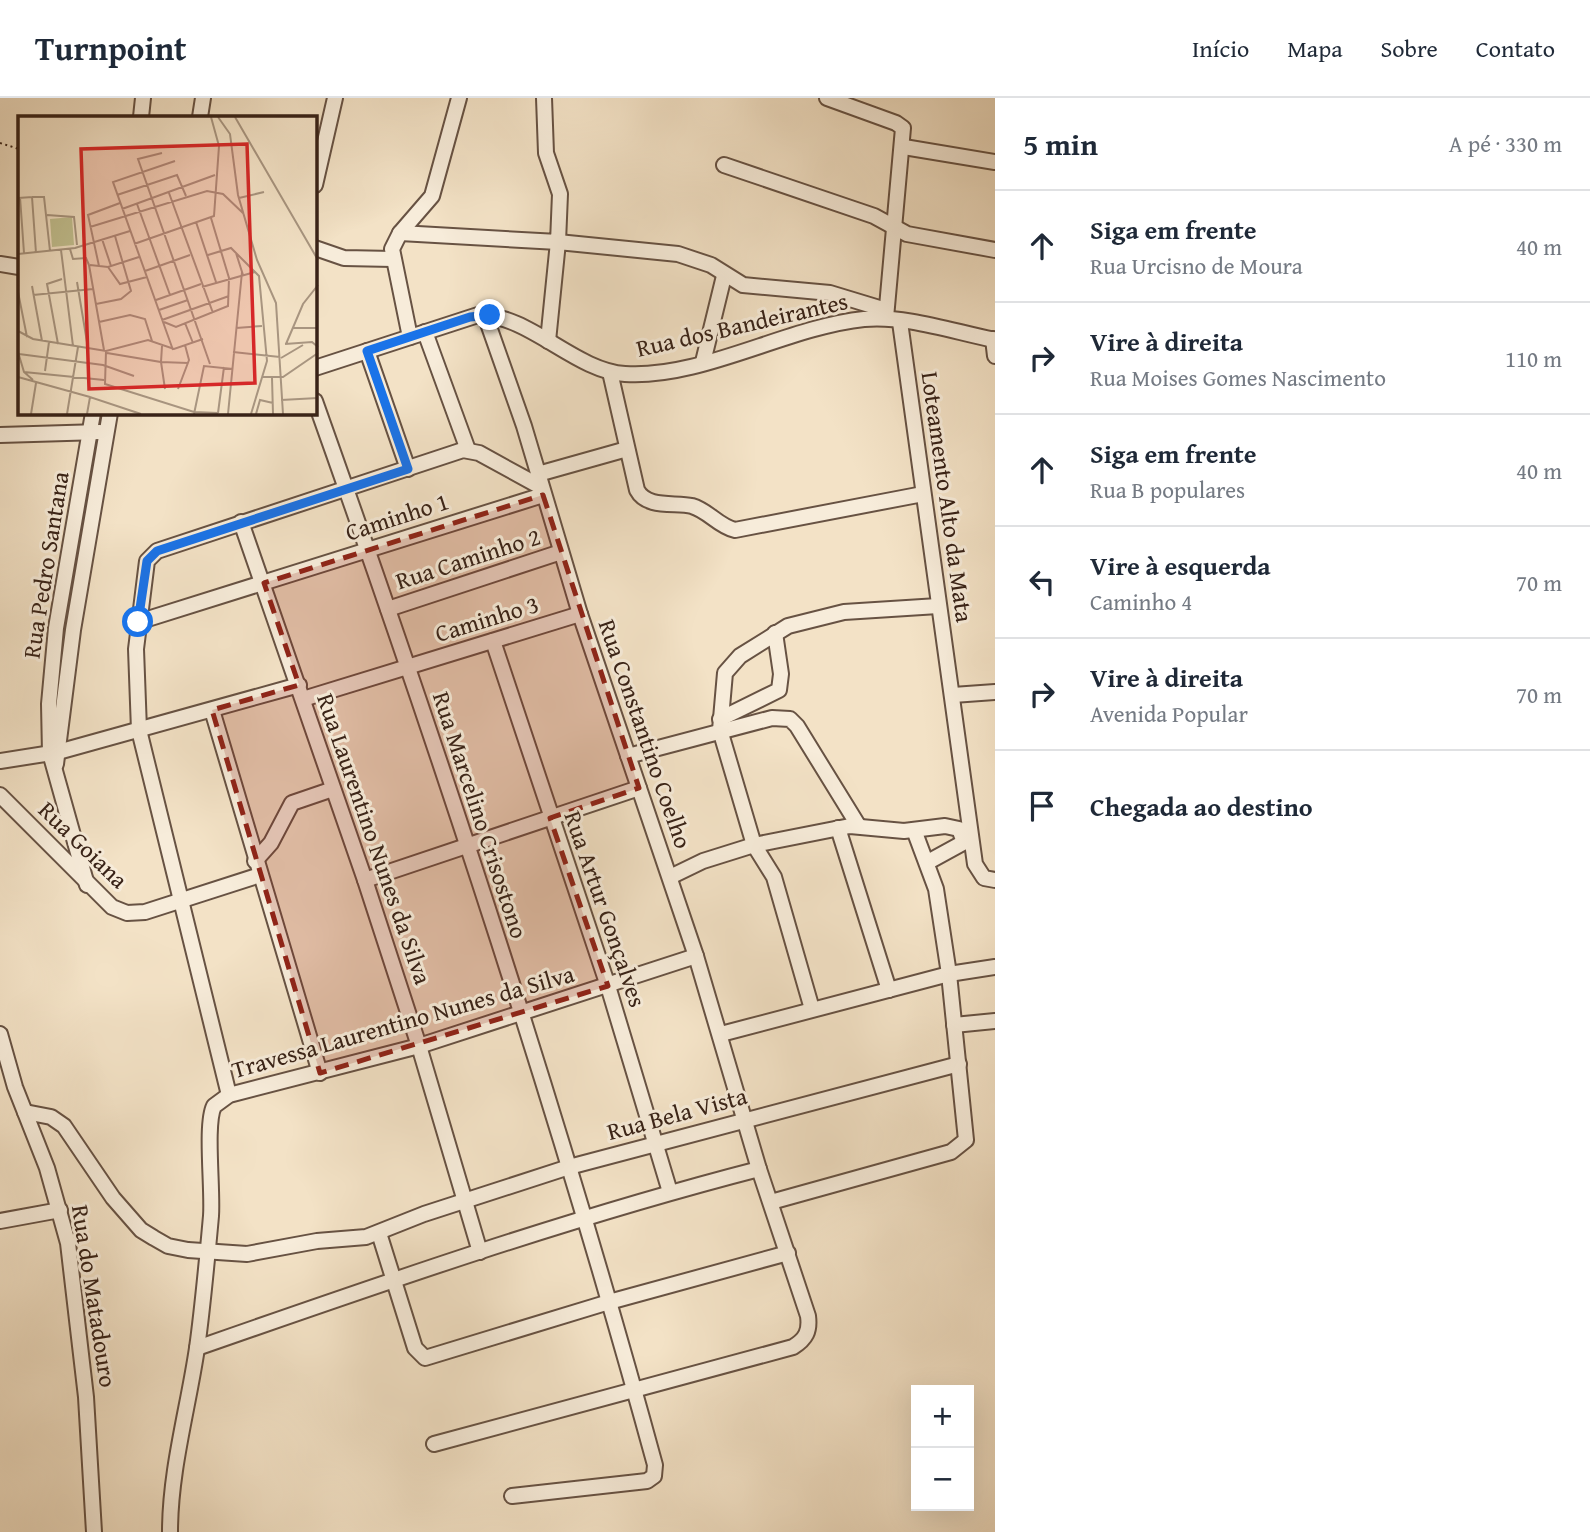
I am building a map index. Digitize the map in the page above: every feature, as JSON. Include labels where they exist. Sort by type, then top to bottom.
[{"type":"street","points":[[141,116],[143,98]]},
{"type":"street","points":[[200,116],[203,98]]},
{"type":"street","points":[[317,176],[335,98]]},
{"type":"street","points":[[410,337],[393,259],[393,245],[400,233],[432,197],[459,98]]},
{"type":"street","points":[[544,98],[546,153],[560,194],[548,341]]},
{"type":"street","points":[[827,98],[901,125],[904,147],[995,162]]},
{"type":"street","name":"Loteamento Alto da Mata","points":[[904,147],[893,228],[891,317],[923,494],[953,695],[967,841],[977,870],[984,878],[995,880]]},
{"type":"street","points":[[724,165],[874,216],[907,234],[995,250]]},
{"type":"street","points":[[400,233],[558,242],[678,254],[702,261],[744,285],[830,293],[891,317],[994,340],[995,356]]},
{"type":"street","points":[[317,249],[344,258],[393,259]]},
{"type":"street","points":[[0,264],[18,267]]},
{"type":"street","points":[[703,362],[724,275]]},
{"type":"street","points":[[317,367],[470,317],[485,315],[503,319],[610,372],[637,491],[647,501],[698,508],[720,525],[735,530],[923,494]]},
{"type":"street","name":"Rua Constantino Coelho","points":[[485,315],[580,614],[696,956],[759,1169],[808,1315],[807,1333],[800,1343],[742,1362],[635,1390]]},
{"type":"street","name":"Rua dos Bandeirantes","points":[[610,372],[651,373],[703,362],[852,321],[891,317]]},
{"type":"street","points":[[425,332],[468,450]]},
{"type":"street","points":[[367,351],[408,469]]},
{"type":"street","name":"Rua Marcelino Crisostono","points":[[317,407],[467,845],[585,1219]]},
{"type":"street","name":"Rua Pedro Santana","points":[[87,885],[54,757],[49,704],[57,628],[93,415]]},
{"type":"street","name":"Rua Pedro Santana","points":[[54,757],[110,415]]},
{"type":"street","points":[[0,435],[90,430],[107,432]]},
{"type":"street","name":"Caminho 1","points":[[138,622],[367,550],[541,485],[626,449]]},
{"type":"street","points":[[229,1095],[139,730],[135,669],[138,622],[146,566],[152,554],[468,450],[541,485]]},
{"type":"street","name":"Rua Laurentino Nunes da Silva","points":[[242,523],[365,880],[419,1046],[480,1252]]},
{"type":"street","name":"Rua Caminho 2","points":[[388,609],[561,552]]},
{"type":"street","points":[[812,1009],[774,877],[754,845],[719,725],[721,690],[729,666],[775,633],[826,615],[938,606]]},
{"type":"street","name":"Caminho 3","points":[[0,761],[54,757],[212,710],[407,666],[580,614]]},
{"type":"street","points":[[719,725],[779,690],[782,681],[775,633]]},
{"type":"street","name":"Rua Artur Gonçalves","points":[[493,641],[608,986],[670,1192]]},
{"type":"street","points":[[953,695],[995,692]]},
{"type":"street","points":[[212,710],[320,1073]]},
{"type":"street","points":[[628,756],[719,725],[785,717],[794,721],[858,825]]},
{"type":"street","points":[[365,880],[639,788]]},
{"type":"street","points":[[257,868],[292,803],[333,789]]},
{"type":"street","name":"Rua Goiana","points":[[0,795],[87,885],[112,907],[127,914],[145,912],[181,900],[257,868]]},
{"type":"street","points":[[670,877],[703,861],[754,845],[838,828],[858,825],[914,830],[956,827],[967,841],[928,862]]},
{"type":"street","points":[[838,828],[889,990]]},
{"type":"street","points":[[771,1202],[951,1152],[963,1144],[967,1134],[949,974],[936,888],[914,830]]},
{"type":"street","name":"Travessa Laurentino Nunes da Silva","points":[[170,1532],[178,1447],[197,1348],[207,1252],[213,1186],[210,1118],[214,1105],[229,1095],[419,1046],[696,956]]},
{"type":"street","points":[[721,1034],[949,974],[995,967]]},
{"type":"street","points":[[954,1025],[995,1021]]},
{"type":"street","name":"Rua do Matadouro","points":[[0,1034],[25,1112],[47,1168],[68,1243],[85,1384],[94,1532]]},
{"type":"street","name":"Rua Bela Vista","points":[[25,1112],[51,1117],[64,1126],[105,1188],[141,1230],[169,1246],[207,1252],[261,1253],[379,1233],[465,1200],[569,1167],[655,1142],[959,1064]]},
{"type":"street","points":[[197,1348],[395,1279],[670,1192],[759,1169]]},
{"type":"street","points":[[0,1221],[60,1210]]},
{"type":"street","points":[[512,1496],[642,1482],[653,1478],[655,1465],[585,1219]]},
{"type":"street","points":[[379,1233],[415,1348],[419,1356],[429,1358],[609,1302],[789,1253]]},
{"type":"street","points":[[435,1444],[635,1390]]},
{"type":"path","points":[[0,143],[18,149]]},
{"type":"highlighted area","points":[[543,495],[639,788],[550,818],[608,986],[320,1073],[212,710],[299,685],[264,583]]},
{"type":"route","points":[[138,622],[147,561],[157,551],[408,469],[367,351],[470,317],[490,315]]}]
